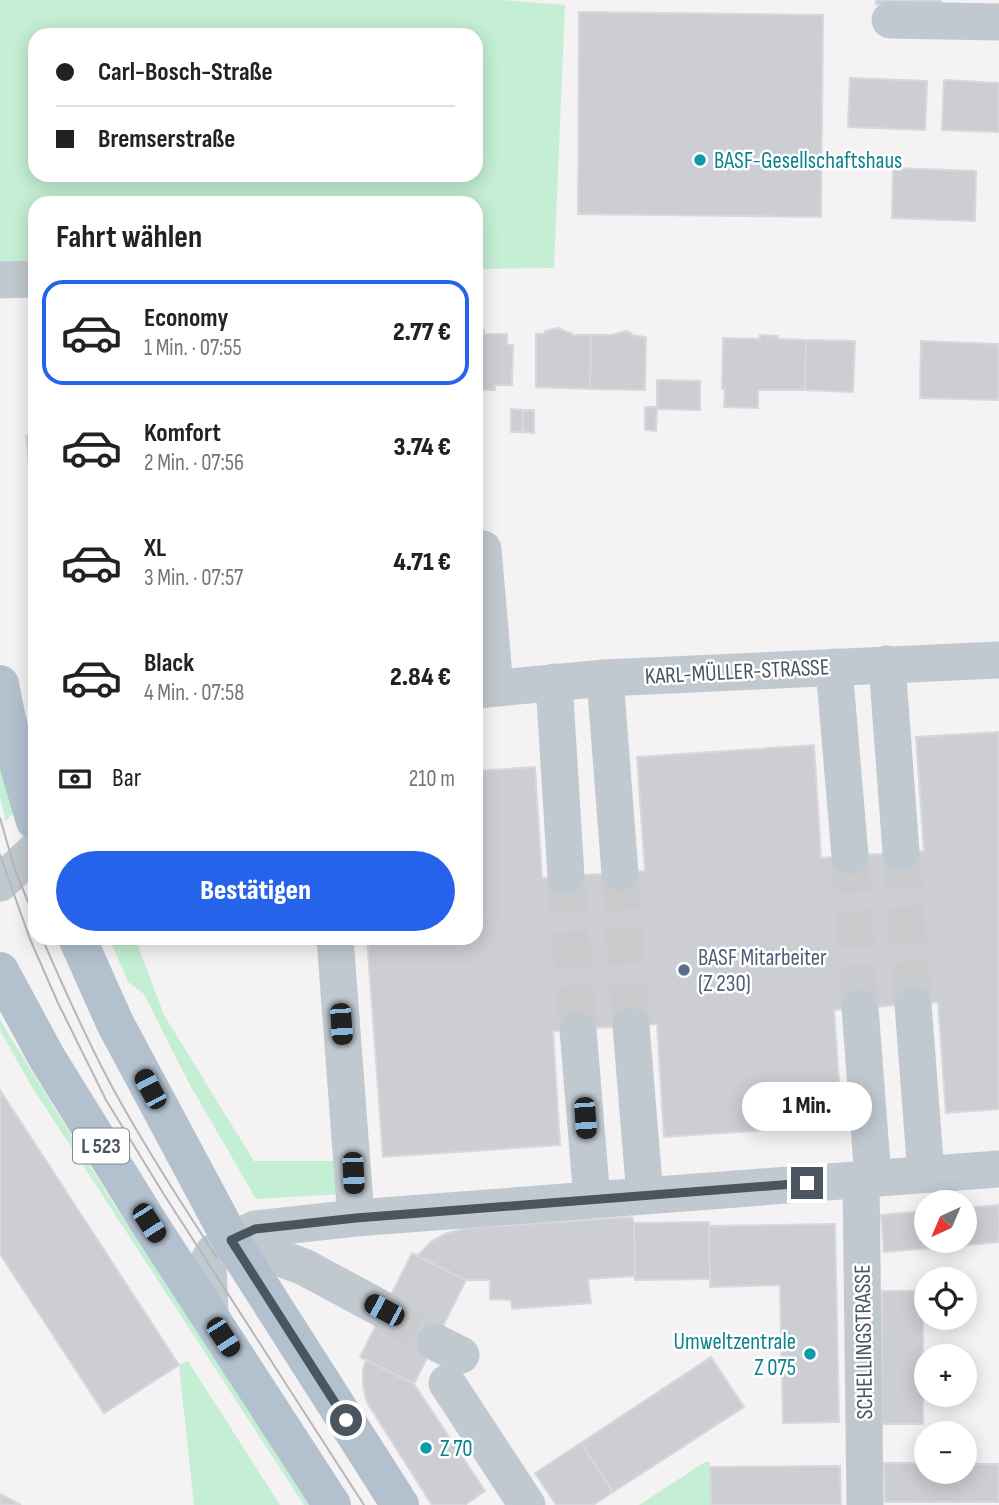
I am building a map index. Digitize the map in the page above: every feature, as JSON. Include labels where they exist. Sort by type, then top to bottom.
[{"type":"main road","points":[[14,714],[23,784],[28,799]]},
{"type":"main road","points":[[80,945],[115,1023],[231,1240],[400,1505]]},
{"type":"main road","name":"L 523","points":[[0,971],[47,1058],[332,1505]]},
{"type":"street","points":[[890,20],[999,22]]},
{"type":"street","points":[[0,280],[28,279]]},
{"type":"street","points":[[483,549],[485,689]]},
{"type":"street","name":"KARL-MÜLLER-STRASSE","points":[[485,689],[605,678],[999,660]]},
{"type":"street","points":[[887,664],[901,852]]},
{"type":"street","points":[[834,667],[850,856]]},
{"type":"street","points":[[605,678],[620,873]]},
{"type":"street","points":[[554,682],[566,876]]},
{"type":"street","points":[[0,883],[28,857]]},
{"type":"street","points":[[336,945],[356,1218]]},
{"type":"street","points":[[913,1004],[926,1174]]},
{"type":"street","name":"SCHELLINGSTRASSE","points":[[860,1008],[867,1179],[865,1505]]},
{"type":"street","points":[[631,1026],[645,1196]]},
{"type":"street","points":[[578,1030],[592,1200]]},
{"type":"street","points":[[583,1091],[637,1088]]},
{"type":"street","points":[[210,1316],[208,1262],[214,1252],[231,1240],[255,1229],[356,1218],[999,1169]]},
{"type":"street","points":[[231,1240],[304,1267],[384,1310]]},
{"type":"street","points":[[448,1360],[516,1501]]},
{"type":"green space","points":[[0,0],[503,0],[565,5],[554,268],[483,269],[483,196],[28,196],[28,271],[0,271]]},
{"type":"green space","points":[[0,740],[16,810],[6,821],[0,797]]},
{"type":"green space","points":[[112,945],[138,945],[164,1015],[254,1161],[335,1161],[342,1194],[256,1199],[190,1085],[144,994],[128,982]]},
{"type":"green space","points":[[0,1020],[108,1195],[311,1505],[304,1505],[32,1087],[0,1030]]},
{"type":"green space","points":[[188,1361],[280,1505],[194,1505],[179,1365]]},
{"type":"green space","points":[[705,1462],[710,1462],[711,1505],[639,1505]]},
{"type":"building","points":[[876,0],[941,0],[941,6],[876,4]]},
{"type":"building","name":"BASF-Gesellschaftshaus","points":[[579,12],[823,15],[821,217],[578,214]]},
{"type":"building","points":[[850,78],[927,81],[925,130],[848,127]]},
{"type":"building","points":[[944,80],[999,83],[999,132],[942,130]]},
{"type":"building","points":[[893,168],[976,171],[975,221],[892,218]]},
{"type":"building","points":[[558,328],[572,335],[591,335],[590,389],[536,387],[536,334],[544,334],[545,331]]},
{"type":"building","points":[[483,330],[484,334],[507,334],[507,345],[513,345],[512,385],[495,385],[495,390],[483,390]]},
{"type":"building","points":[[626,331],[632,335],[646,337],[645,390],[590,389],[591,335],[611,335]]},
{"type":"building","points":[[760,335],[806,340],[805,390],[758,390],[758,408],[724,407],[723,338],[760,339]]},
{"type":"building","points":[[806,340],[855,341],[853,392],[805,390]]},
{"type":"building","points":[[921,341],[999,344],[999,400],[920,398]]},
{"type":"building","points":[[657,380],[700,381],[700,410],[657,409]]},
{"type":"building","points":[[645,407],[657,407],[656,431],[645,430]]},
{"type":"building","points":[[511,409],[523,410],[523,432],[511,432]]},
{"type":"building","points":[[523,410],[534,410],[534,433],[523,432]]},
{"type":"building","name":"BASF Mitarbeiter (Z 230)","points":[[999,732],[999,1109],[946,1113],[938,1002],[834,1010],[842,1125],[664,1137],[657,1024],[553,1031],[560,1145],[383,1157],[368,945],[483,945],[483,771],[535,767],[542,878],[645,871],[637,757],[814,745],[821,858],[924,851],[916,737]]},
{"type":"building","points":[[0,1090],[179,1365],[104,1413],[0,1254]]},
{"type":"building","points":[[999,1205],[999,1242],[977,1244],[977,1207]]},
{"type":"building","points":[[914,1212],[914,1250],[884,1252],[881,1215]]},
{"type":"building","points":[[632,1217],[635,1276],[588,1279],[591,1303],[512,1309],[511,1300],[490,1299],[490,1280],[466,1280],[417,1256],[432,1241],[465,1228]]},
{"type":"building","points":[[709,1222],[710,1279],[635,1280],[634,1223]]},
{"type":"building","name":"Umweltzentrale Z 075","points":[[835,1224],[839,1422],[783,1423],[780,1285],[710,1287],[709,1226]]},
{"type":"building","points":[[412,1253],[466,1280],[414,1384],[360,1357]]},
{"type":"building","points":[[882,1291],[914,1291],[914,1330],[923,1330],[923,1344],[914,1344],[914,1407],[923,1407],[923,1421],[914,1421],[914,1424],[882,1424]]},
{"type":"building","points":[[711,1357],[744,1407],[613,1492],[581,1443]]},
{"type":"building","name":"Z 70","points":[[366,1360],[414,1384],[485,1491],[465,1505],[432,1505],[368,1404],[363,1384]]},
{"type":"building","points":[[581,1443],[613,1492],[593,1505],[556,1505],[535,1473]]},
{"type":"building","points":[[884,1463],[914,1463],[914,1484],[977,1484],[977,1464],[999,1464],[999,1502],[885,1502]]},
{"type":"building","points":[[840,1466],[841,1505],[711,1505],[710,1467]]},
{"type":"building","points":[[0,1494],[21,1505],[0,1505]]},
{"type":"tunnel","points":[[901,852],[913,1004]]},
{"type":"tunnel","points":[[850,856],[860,1008]]},
{"type":"tunnel","points":[[620,873],[631,1026]]},
{"type":"tunnel","points":[[566,876],[578,1030]]},
{"type":"tunnel","points":[[384,1310],[435,1342]]},
{"type":"tram line","points":[[0,818],[15,870],[28,902]]},
{"type":"tram line","points":[[0,855],[28,933]]},
{"type":"tram line","points":[[33,945],[106,1100],[364,1505]]},
{"type":"tram line","points":[[45,945],[86,1036],[116,1094],[217,1258]]},
{"type":"place","name":"BASF-Gesellschaftshaus","points":[[700,160]]},
{"type":"place","name":"BASF Mitarbeiter (Z 230)","points":[[684,970]]},
{"type":"place","name":"Umweltzentrale Z 075","points":[[810,1354]]},
{"type":"place","name":"Z 70","points":[[426,1448]]},
{"type":"route","points":[[346,1420],[231,1240],[255,1229],[356,1218],[807,1183]]}]
